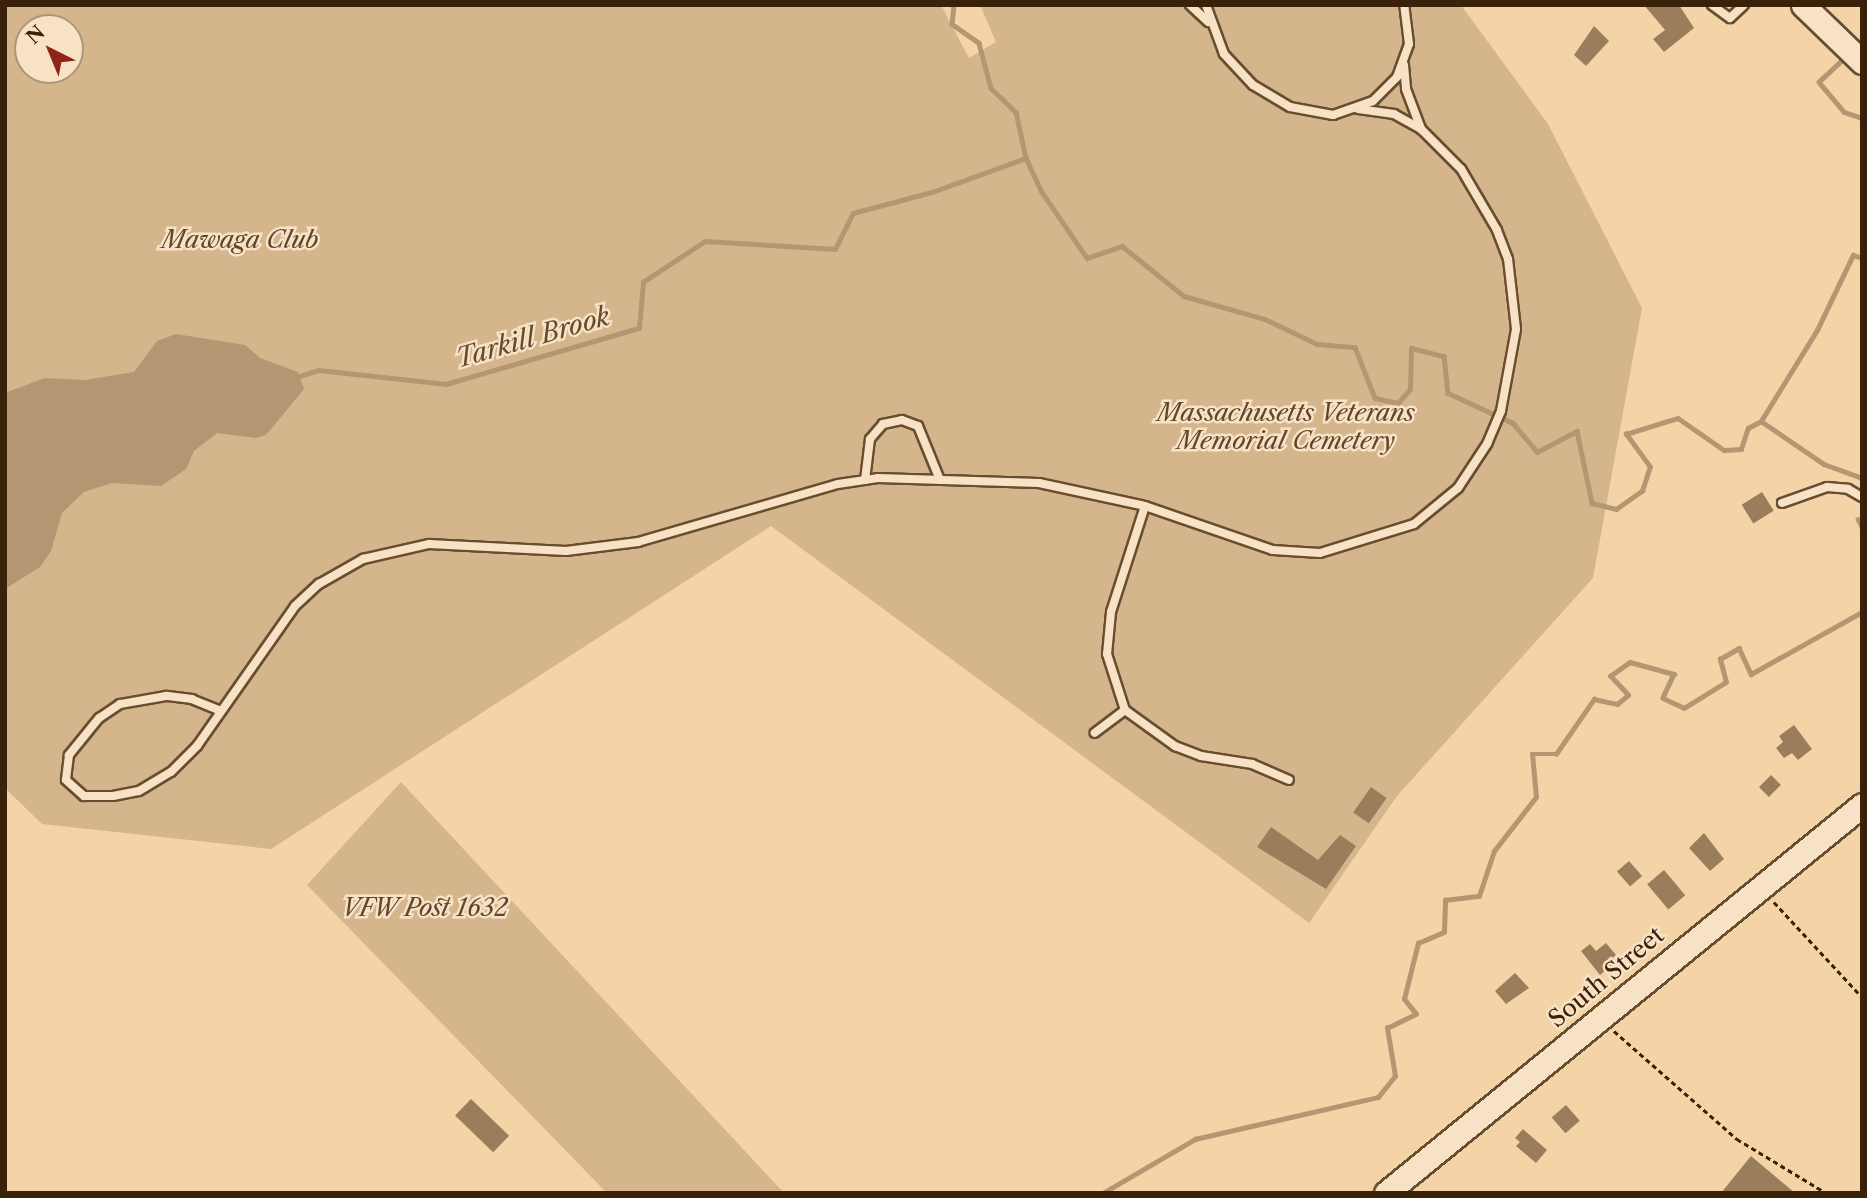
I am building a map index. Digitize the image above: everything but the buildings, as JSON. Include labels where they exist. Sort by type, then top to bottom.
[{"type":"street","points":[[1802,5],[1854,54]]},
{"type":"street","name":"South Street","points":[[1386,1193],[1759,885],[1862,804]]},
{"type":"lane","points":[[221,711],[192,699],[166,696],[120,704],[99,718],[69,755],[66,780],[84,796],[139,791],[171,772],[221,711],[295,606],[319,584],[363,559],[429,544],[566,551],[639,542],[865,480],[1039,484],[1145,506],[1273,550],[1320,553],[1414,524],[1458,488],[1501,411],[1516,329],[1508,259],[1474,186],[1421,129],[1394,114],[1358,109],[1315,114],[1270,97],[1237,71],[1210,25],[1190,5]]},
{"type":"lane","points":[[1206,5],[1210,25]]},
{"type":"lane","points":[[1404,5],[1409,35],[1405,61],[1406,89],[1421,129]]},
{"type":"lane","points":[[1712,5],[1730,18],[1744,5]]},
{"type":"lane","points":[[1358,109],[1386,90],[1405,61]]},
{"type":"lane","points":[[865,480],[870,439],[883,424],[902,420],[918,426],[940,480]]},
{"type":"lane","points":[[1782,503],[1827,487],[1848,489],[1862,497]]},
{"type":"lane","points":[[1145,506],[1110,626],[1107,654],[1125,710],[1175,746],[1200,755],[1252,764],[1289,780]]},
{"type":"lane","points":[[1095,733],[1125,710]]},
{"type":"path","points":[[1759,885],[1862,997]]},
{"type":"path","points":[[1599,1017],[1737,1139],[1826,1193]]},
{"type":"green space","name":"Massachusetts Veterans Memorial Cemetery","points":[[5,5],[941,5],[969,58],[996,42],[980,5],[1461,5],[1548,124],[1642,308],[1593,578],[1397,796],[1309,923],[771,526],[271,849],[42,824],[5,788]]},
{"type":"green space","name":"VFW Post 1632","points":[[401,782],[784,1193],[607,1193],[307,885]]},
{"type":"shaded area","points":[[176,334],[245,345],[260,358],[298,372],[304,389],[266,435],[256,438],[217,433],[194,451],[186,469],[161,486],[112,483],[84,492],[62,513],[51,551],[40,567],[5,589],[5,393],[45,378],[85,380],[134,372],[157,341]]},
{"type":"waterway","points":[[954,5],[952,24],[979,43],[991,88],[1016,112],[1026,158],[1042,192],[1087,258],[1122,246],[1184,296],[1265,319],[1317,344],[1355,347],[1375,398],[1398,403],[1410,389],[1411,348],[1444,356],[1448,393],[1513,423],[1537,452],[1577,431],[1592,503],[1616,509],[1642,491],[1650,467],[1626,434],[1678,418],[1724,450],[1741,449],[1748,428],[1761,421],[1817,330],[1853,255],[1862,258]]},
{"type":"waterway","points":[[1847,56],[1819,82],[1844,112],[1862,118]]},
{"type":"waterway","name":"Tarkill Brook","points":[[297,377],[319,370],[446,384],[639,328],[643,282],[705,241],[835,249],[853,213],[932,192],[1026,158]]},
{"type":"waterway","points":[[1761,421],[1824,464],[1862,478]]},
{"type":"waterway","points":[[1858,519],[1862,527]]},
{"type":"waterway","points":[[1103,1193],[1195,1139],[1378,1097],[1395,1076],[1387,1028],[1416,1014],[1404,999],[1418,943],[1444,932],[1445,900],[1479,896],[1494,851],[1536,797],[1532,754],[1556,754],[1594,699],[1617,704],[1628,695],[1610,676],[1630,662],[1674,674],[1663,698],[1684,708],[1726,682],[1720,659],[1739,648],[1751,674],[1862,612]]},
{"type":"park label","name":"Mawaga Club","points":[[240,240]]}]
